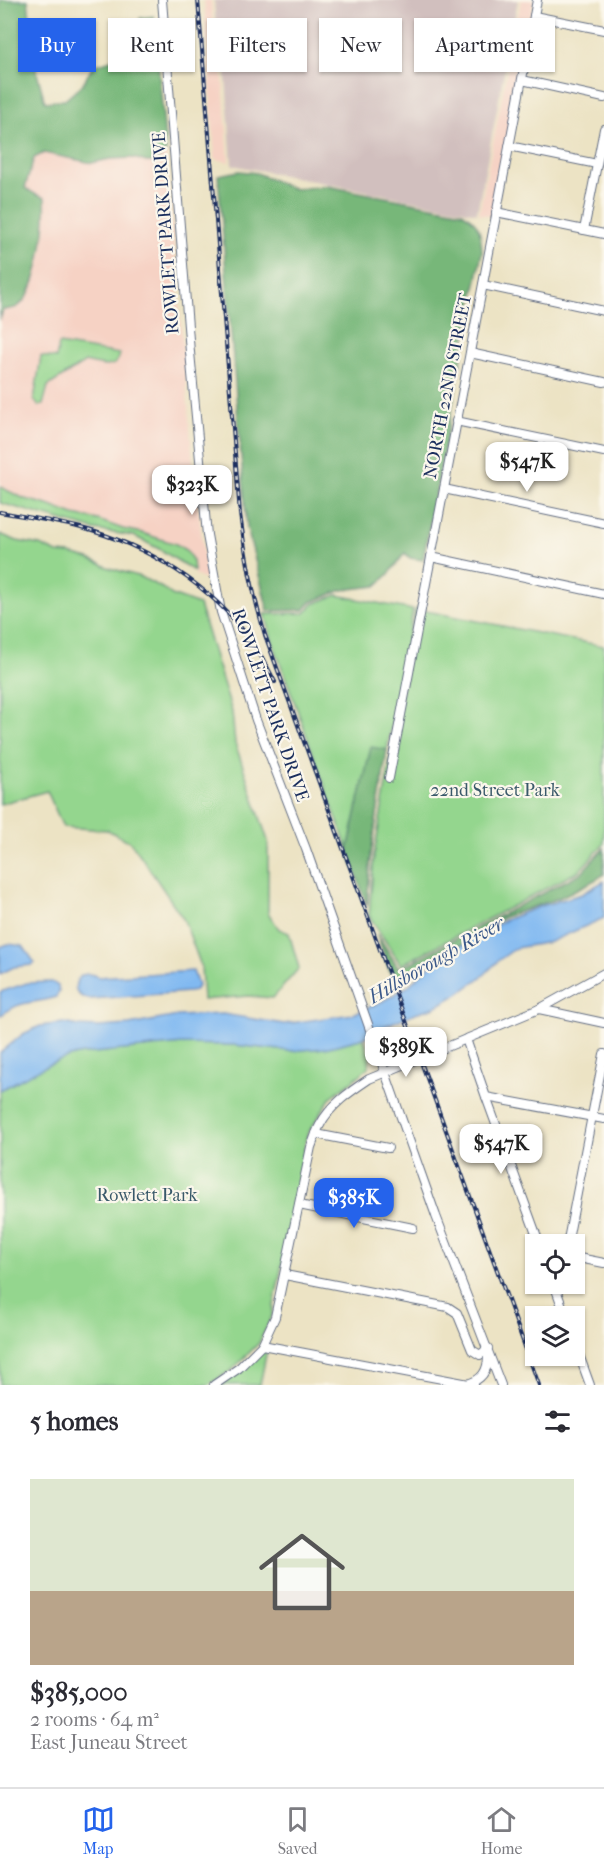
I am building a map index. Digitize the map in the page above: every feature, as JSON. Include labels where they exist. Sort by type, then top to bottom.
[{"type":"street","name":"ROWLETT PARK DRIVE","points":[[162,0],[207,535],[221,612],[238,669],[361,1002],[436,1216],[501,1385]]},
{"type":"street","name":"NORTH 22ND STREET","points":[[389,778],[537,0]]},
{"type":"street","points":[[534,16],[604,30]]},
{"type":"street","points":[[522,80],[604,98]]},
{"type":"street","points":[[584,230],[604,129]]},
{"type":"street","points":[[510,146],[597,164]]},
{"type":"street","points":[[496,212],[604,234]]},
{"type":"street","points":[[483,285],[604,311]]},
{"type":"street","points":[[470,353],[604,382]]},
{"type":"street","points":[[456,421],[604,452]]},
{"type":"street","points":[[444,489],[604,523]]},
{"type":"street","points":[[430,557],[604,594]]},
{"type":"street","points":[[214,1385],[239,1368],[262,1345],[275,1317],[311,1147],[320,1123],[347,1094],[369,1079],[539,1009],[604,973]]},
{"type":"street","points":[[539,1009],[604,1023]]},
{"type":"street","points":[[466,1039],[536,1234]]},
{"type":"street","points":[[569,1234],[604,1054]]},
{"type":"street","points":[[486,1097],[604,1119]]},
{"type":"street","points":[[316,1134],[388,1148]]},
{"type":"street","points":[[299,1205],[413,1228]]},
{"type":"street","points":[[585,1259],[604,1263]]},
{"type":"street","points":[[285,1275],[448,1307],[457,1313],[472,1350],[480,1355],[488,1348]]},
{"type":"street","points":[[262,1345],[455,1383],[471,1384],[483,1375],[488,1362],[488,1348]]},
{"type":"street","points":[[583,1366],[590,1385]]},
{"type":"shaded area","points":[[204,0],[211,0],[212,18],[207,18],[207,43]]},
{"type":"shaded area","points":[[214,0],[518,0],[515,18],[414,18],[414,72],[504,72],[477,213],[232,165],[226,72],[307,72],[307,18],[215,18]]},
{"type":"shaded area","points":[[521,0],[534,0],[530,18],[517,18]]},
{"type":"shaded area","points":[[209,72],[223,72],[229,162],[215,159]]},
{"type":"shaded area","points":[[507,72],[520,72],[492,216],[479,214]]},
{"type":"shaded area","points":[[166,151],[193,464],[207,581],[195,575],[193,562],[176,544],[74,515],[25,499],[0,487],[0,320],[3,310],[30,292],[43,250],[45,198],[25,188],[34,158],[44,153],[92,163],[110,159],[134,158],[155,162]],"holes":[[[42,356],[117,362],[98,365],[85,362],[48,386],[45,403],[38,376]]]},
{"type":"green space","points":[[0,0],[28,0],[30,18],[18,18],[18,72],[37,72],[45,102],[65,100],[82,85],[90,72],[96,72],[96,65],[108,61],[108,72],[159,72],[166,151],[155,162],[134,158],[110,159],[92,163],[44,153],[34,158],[25,188],[45,198],[45,223],[40,256],[36,273],[25,299],[16,308],[3,310],[0,320]]},
{"type":"green space","points":[[239,171],[257,173],[293,189],[327,186],[462,212],[476,224],[481,238],[482,252],[423,560],[410,558],[405,553],[376,586],[342,590],[311,602],[304,610],[268,611],[247,528],[218,175]]},
{"type":"green space","points":[[59,344],[120,354],[118,360],[111,365],[101,366],[85,362],[48,386],[43,405],[39,406],[34,400],[41,356],[56,358]]},
{"type":"green space","points":[[0,487],[25,499],[74,515],[176,544],[187,551],[193,561],[194,571],[134,536],[95,530],[0,503]]},
{"type":"green space","points":[[0,534],[17,541],[40,545],[57,553],[89,559],[141,577],[172,595],[199,605],[232,712],[235,743],[268,841],[268,913],[279,929],[289,933],[299,968],[273,998],[248,996],[203,1000],[201,966],[184,920],[129,841],[107,830],[63,827],[47,791],[0,804]]},
{"type":"green space","points":[[337,595],[413,610],[387,750],[371,748],[348,850],[273,643],[265,614],[305,613],[313,604]]},
{"type":"green space","name":"22nd Street Park","points":[[416,609],[604,646],[604,844],[579,871],[401,965],[369,916],[374,855]]},
{"type":"green space","points":[[371,747],[387,750],[371,855],[367,906],[348,850]]},
{"type":"green space","points":[[604,848],[604,874],[597,879],[559,898],[504,917],[464,943],[393,982],[377,934],[398,967],[401,968],[581,873]]},
{"type":"green space","name":"Rowlett Park","points":[[364,1038],[370,1057],[369,1066],[331,1097],[307,1135],[272,1316],[259,1343],[232,1370],[208,1385],[0,1385],[0,1090],[62,1059],[83,1054],[182,1044],[235,1045],[290,1051],[325,1048]]},
{"type":"green space","points":[[263,1350],[267,1350],[260,1385],[220,1385],[241,1371]]},
{"type":"water","points":[[604,881],[604,918],[550,942],[516,948],[458,994],[435,1007],[385,1026],[364,1038],[325,1048],[290,1051],[235,1045],[182,1044],[83,1054],[62,1059],[0,1090],[0,1053],[23,1034],[40,1026],[64,1023],[99,1027],[129,1025],[178,1016],[223,1014],[284,1024],[353,1014],[407,987],[433,963],[505,920],[582,894]]},
{"type":"water","points":[[8,944],[23,946],[35,963],[14,967],[0,974],[0,947]]},
{"type":"water","points":[[193,971],[198,986],[195,991],[189,992],[90,999],[82,997],[76,987],[79,977],[91,974],[98,977]]},
{"type":"water","points":[[52,982],[58,986],[59,992],[56,997],[22,1004],[0,1016],[0,992],[27,983]]},
{"type":"railway","points":[[198,0],[240,514],[257,605],[265,635],[539,1385]]},
{"type":"railway","points":[[0,512],[61,523],[106,535],[177,570],[218,603],[236,622],[255,647],[275,682]]},
{"type":"water label","name":"Hillsborough River","points":[[436,960]]}]
